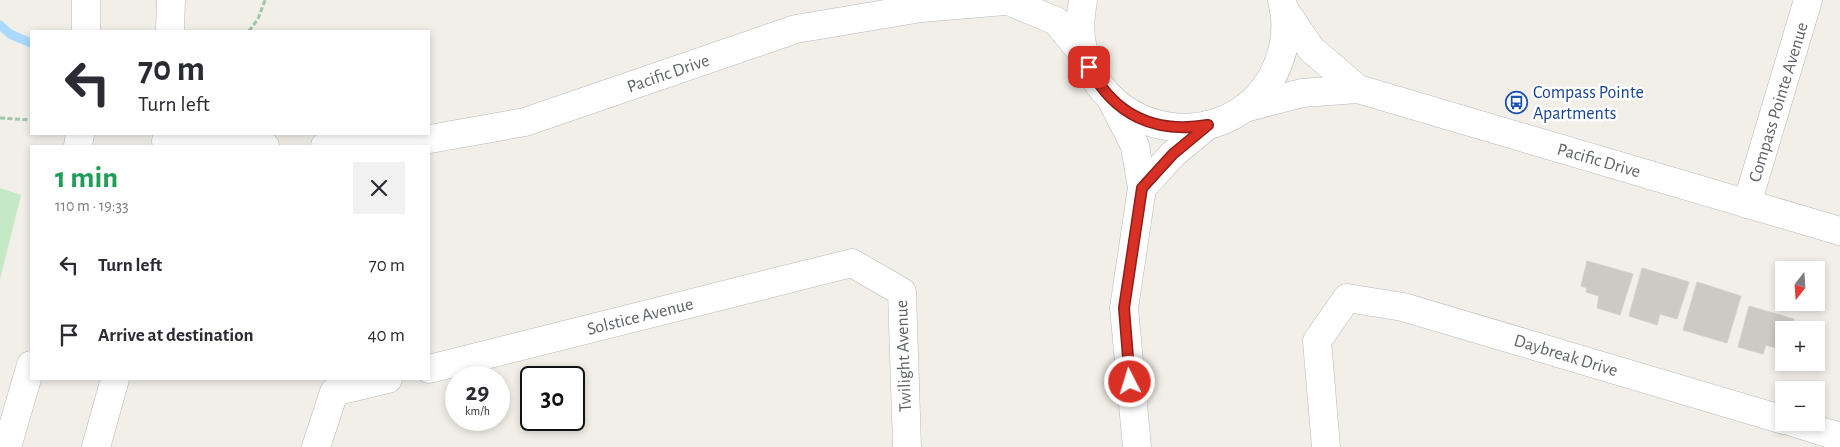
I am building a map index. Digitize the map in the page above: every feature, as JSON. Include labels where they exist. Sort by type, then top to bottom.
[{"type":"street","points":[[86,0],[86,30]]},
{"type":"street","points":[[170,30],[171,0]]},
{"type":"street","points":[[1084,0],[1080,17],[1081,37],[1085,56],[1095,79],[1111,99],[1135,146],[1142,188],[1124,308],[1137,447]]},
{"type":"street","name":"Compass Pointe Avenue","points":[[1748,204],[1808,0]]},
{"type":"street","name":"Pacific Drive","points":[[347,145],[413,142],[525,122],[796,29],[921,8],[1014,1],[1056,21],[1085,56]]},
{"type":"street","points":[[1111,99],[1140,119],[1156,125],[1191,128],[1208,125],[1228,118],[1245,108],[1267,85],[1281,56],[1286,25],[1283,5]]},
{"type":"street","name":"Pacific Drive","points":[[1283,5],[1311,49],[1358,89]]},
{"type":"street","name":"Pacific Drive","points":[[1245,108],[1302,93],[1358,89],[1840,231]]},
{"type":"street","points":[[1142,188],[1173,154],[1208,125]]},
{"type":"street","points":[[166,140],[248,145]]},
{"type":"street","name":"Solstice Avenue","points":[[430,369],[852,263]]},
{"type":"street","name":"Twilight Avenue","points":[[852,263],[902,292],[906,447]]},
{"type":"street","name":"Daybreak Drive","points":[[1326,447],[1317,341],[1347,298],[1403,307],[1775,417]]},
{"type":"street","points":[[7,447],[30,368]]},
{"type":"street","points":[[96,447],[115,380]]},
{"type":"street","points":[[316,447],[334,392],[384,380]]},
{"type":"street","points":[[1821,431],[1840,437]]},
{"type":"path","points":[[250,30],[258,19],[265,0]]},
{"type":"path","points":[[0,118],[30,120]]},
{"type":"green space","points":[[0,188],[21,195],[0,279]]},
{"type":"building","points":[[1587,261],[1633,274],[1620,315],[1597,308],[1599,296],[1586,292],[1587,288],[1581,286]]},
{"type":"building","points":[[1642,268],[1689,282],[1677,319],[1660,314],[1657,325],[1629,316]]},
{"type":"building","points":[[1697,282],[1741,296],[1727,343],[1683,330]]},
{"type":"building","points":[[1749,306],[1794,319],[1793,321],[1775,321],[1775,348],[1766,345],[1763,354],[1738,347]]},
{"type":"waterway","points":[[0,25],[10,34],[30,43]]},
{"type":"place","name":"Compass Pointe Apartments","points":[[1517,102]]},
{"type":"route","points":[[1089,67],[1095,79],[1111,99],[1140,119],[1156,125],[1174,128],[1208,125],[1173,154],[1142,188],[1124,308],[1130,382]]}]
